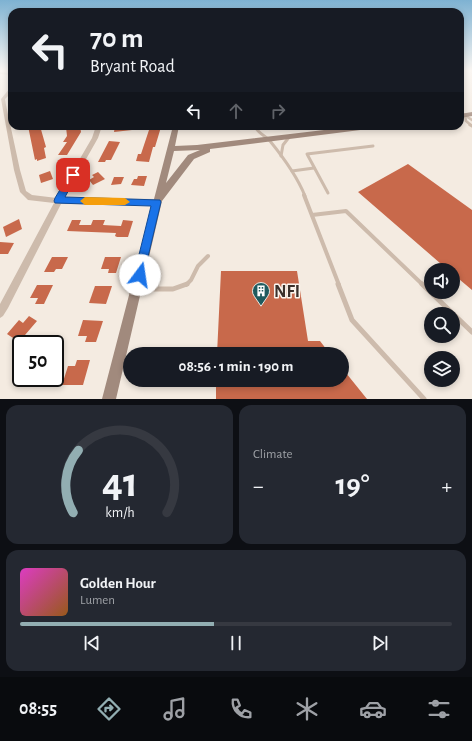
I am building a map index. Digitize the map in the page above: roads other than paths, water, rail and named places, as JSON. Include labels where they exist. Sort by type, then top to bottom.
[{"type":"main road","points":[[109,399],[175,130]]},
{"type":"main road","points":[[170,149],[219,145],[342,130]]},
{"type":"main road","points":[[157,202],[191,157],[219,145]]},
{"type":"street","points":[[8,93],[3,99],[8,125]]},
{"type":"street","points":[[9,130],[23,192],[30,198],[59,201],[157,202]]},
{"type":"street","points":[[0,313],[13,292],[59,201],[95,138],[98,130]]},
{"type":"lane","points":[[464,114],[472,120]]},
{"type":"lane","points":[[464,114],[466,121],[472,126]]},
{"type":"lane","points":[[253,141],[258,131],[268,139],[300,184],[352,320],[424,399]]},
{"type":"lane","points":[[281,156],[281,149],[290,136]]},
{"type":"lane","points":[[328,194],[307,154],[373,146]]},
{"type":"lane","points":[[292,171],[314,168]]},
{"type":"lane","points":[[312,215],[346,211],[472,332]]},
{"type":"lane","points":[[136,288],[169,289],[185,286],[189,282],[200,262],[208,256]]},
{"type":"place","name":"NFI","points":[[261,306]]}]
